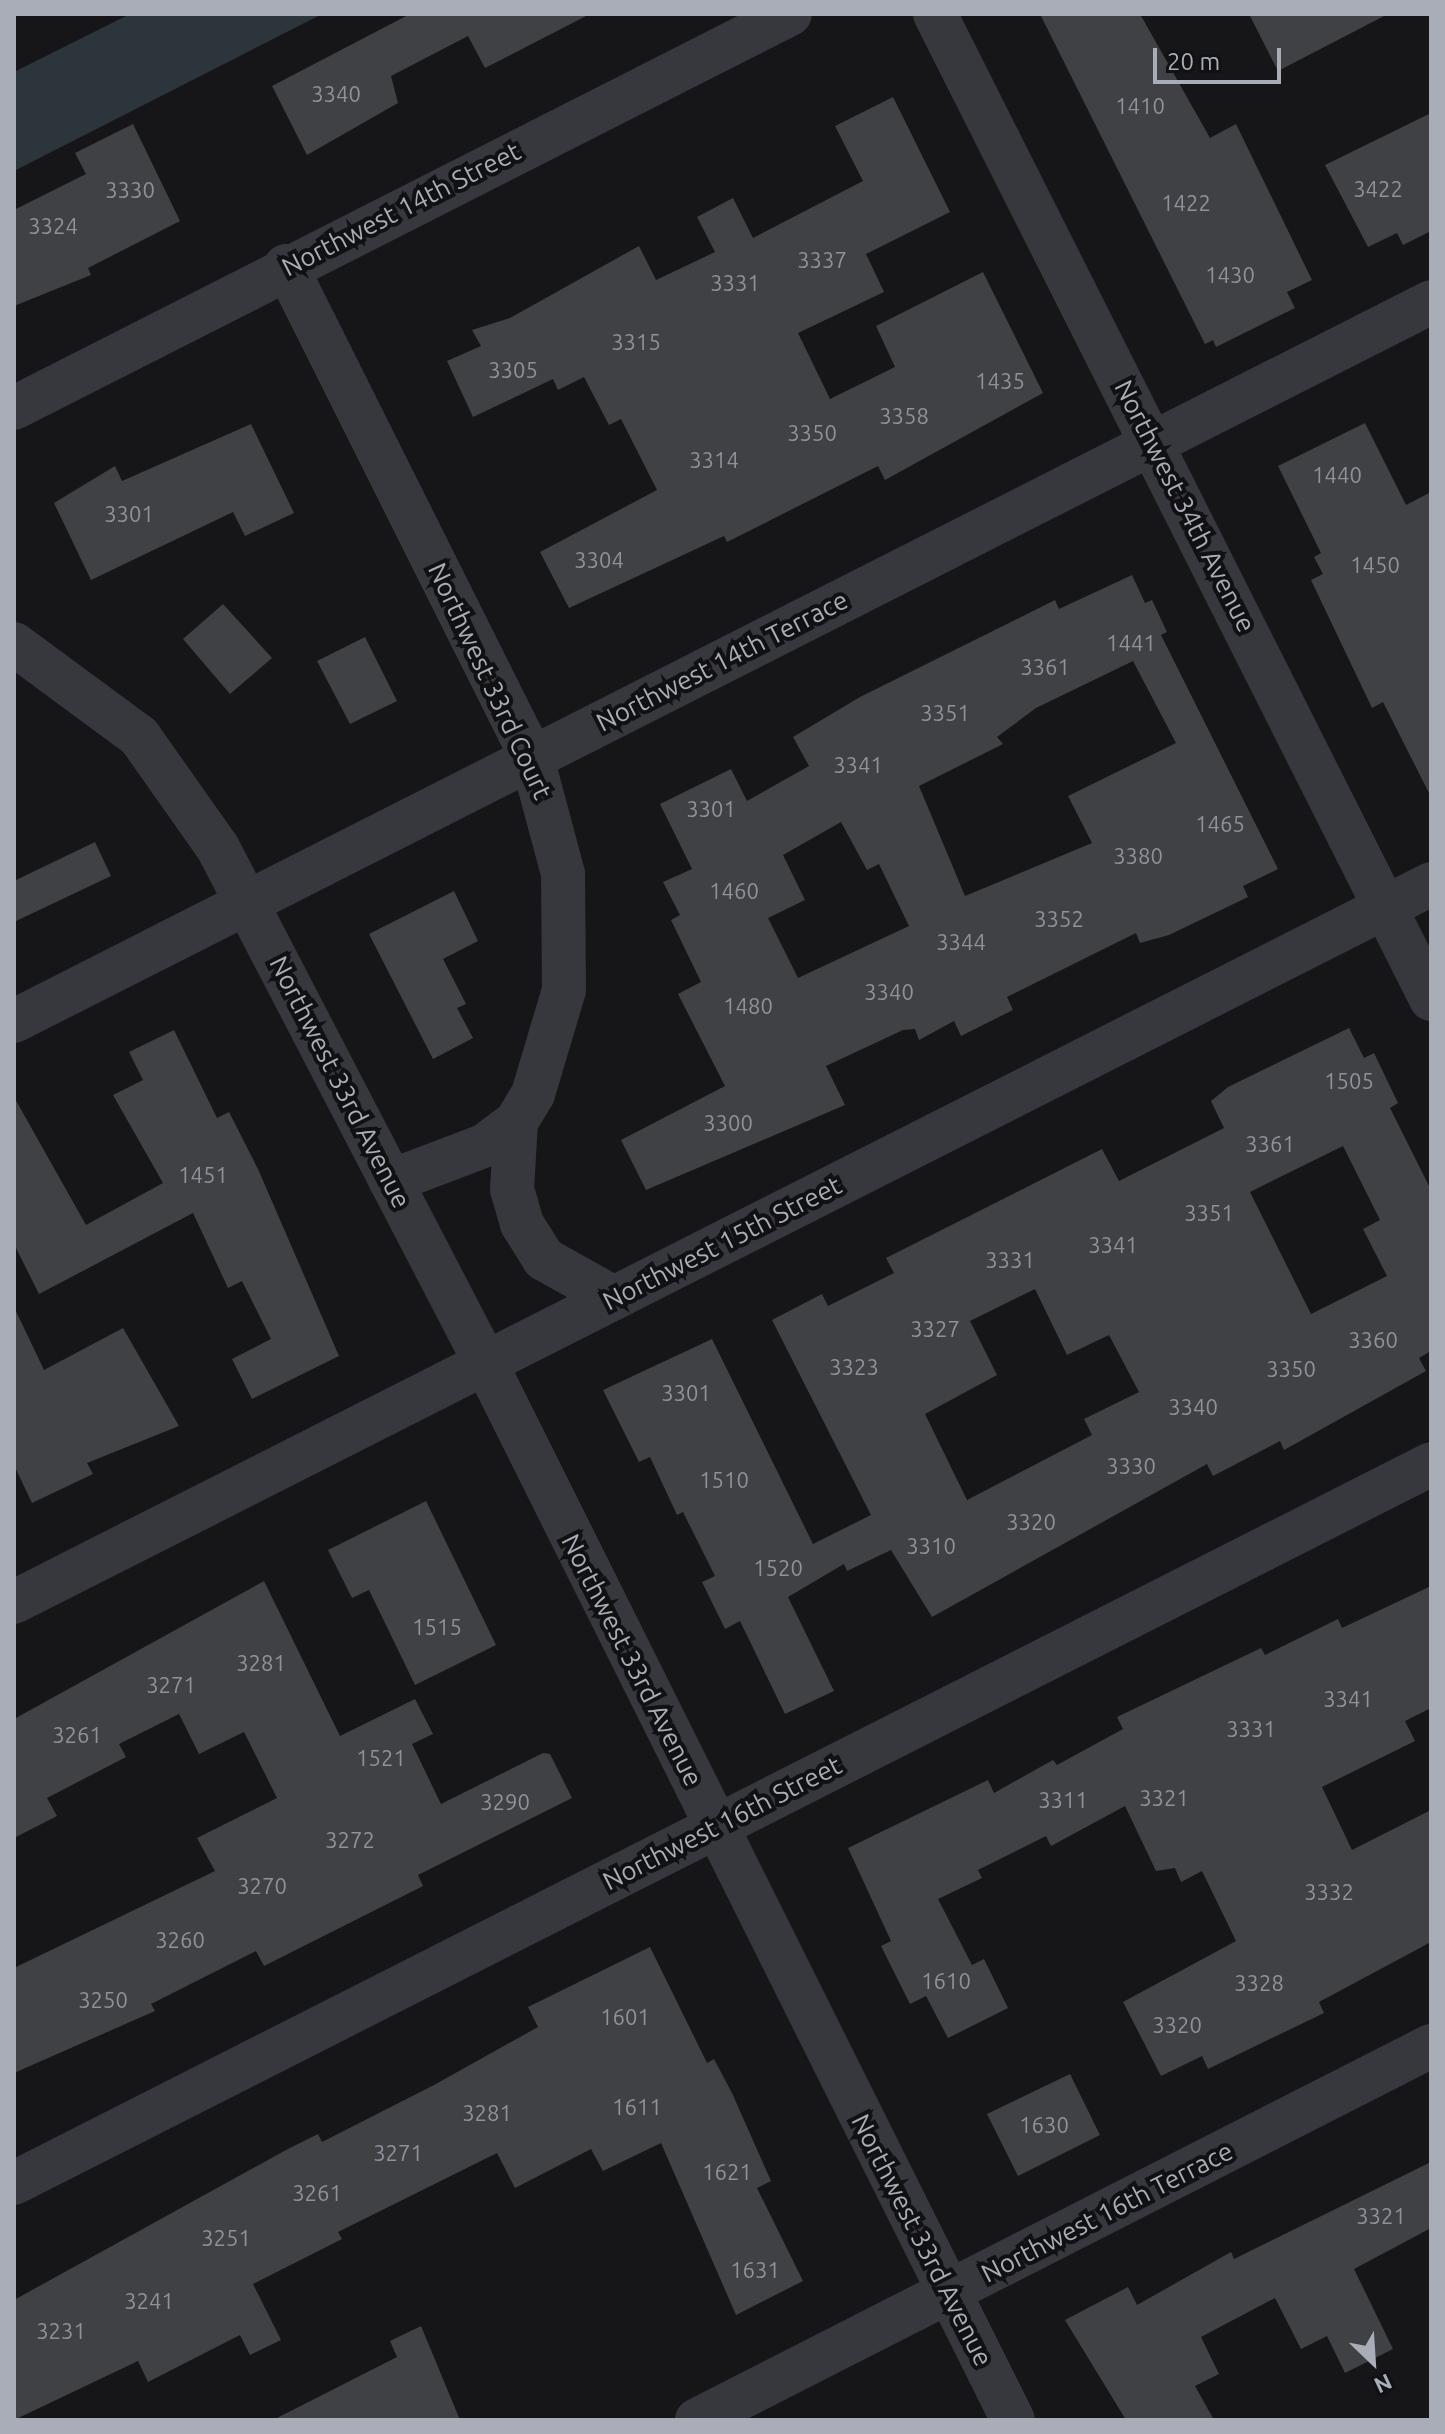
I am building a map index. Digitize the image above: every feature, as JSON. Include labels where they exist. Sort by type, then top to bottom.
[{"type":"street","name":"Northwest 14th Street","points":[[14,408],[286,266],[790,14]]},
{"type":"street","name":"Northwest 34th Avenue","points":[[935,14],[1431,999]]},
{"type":"street","name":"Northwest 33rd Court","points":[[286,266],[532,758],[563,874],[567,950],[544,1072],[516,1122],[486,1145],[391,1181]]},
{"type":"street","name":"Northwest 14th Terrace","points":[[14,1021],[1431,302]]},
{"type":"street","name":"Northwest 33rd Avenue","points":[[14,644],[75,683],[160,760],[247,903],[485,1362],[1013,2420]]},
{"type":"street","name":"Northwest 15th Street","points":[[14,1602],[1431,884]]},
{"type":"street","points":[[516,1122],[512,1189],[522,1224],[544,1259],[614,1298]]},
{"type":"street","name":"Northwest 16th Street","points":[[14,2183],[1431,1464]]},
{"type":"street","name":"Northwest 16th Terrace","points":[[697,2420],[1431,2046]]},
{"type":"shaded area","points":[[130,14],[322,14],[14,171],[14,72]]},
{"type":"building","points":[[410,14],[590,14],[485,68],[468,36],[391,76],[398,103],[307,155],[272,86]]},
{"type":"building","points":[[1040,14],[1140,14],[1210,138],[1236,124],[1312,280],[1287,292],[1295,308],[1216,347],[1213,340],[1205,344]]},
{"type":"building","points":[[1249,14],[1388,14],[1278,71]]},
{"type":"building","points":[[893,97],[950,212],[866,254],[884,292],[798,333],[830,399],[895,367],[876,326],[983,272],[1043,393],[885,480],[878,466],[727,542],[724,536],[569,608],[540,552],[657,490],[621,419],[609,425],[584,377],[558,390],[553,379],[473,417],[447,361],[481,346],[472,330],[510,318],[639,246],[656,280],[715,252],[697,217],[733,198],[753,238],[863,181],[835,126]]},
{"type":"building","points":[[1431,113],[1431,231],[1403,245],[1397,233],[1368,247],[1325,165]]},
{"type":"building","points":[[133,124],[180,221],[88,268],[91,275],[14,306],[14,210],[86,174],[75,153]]},
{"type":"building","points":[[1365,423],[1406,505],[1431,492],[1431,797],[1383,702],[1372,708],[1311,580],[1323,574],[1314,557],[1321,553],[1278,466]]},
{"type":"building","points":[[251,424],[294,513],[245,536],[233,512],[91,580],[54,503],[115,466],[122,481]]},
{"type":"building","points":[[1132,575],[1145,603],[1152,600],[1167,632],[1161,635],[1278,869],[1243,886],[1248,897],[1169,935],[1140,943],[1136,933],[1007,997],[1013,1010],[961,1036],[954,1021],[919,1040],[915,1029],[903,1030],[826,1066],[845,1105],[646,1190],[621,1140],[725,1086],[678,994],[701,982],[671,920],[680,915],[663,882],[692,869],[660,804],[731,769],[747,801],[809,766],[793,737],[860,697],[1055,600],[1059,609]],"holes":[[[1133,661],[1176,743],[1068,796],[1092,843],[965,896],[919,786],[1003,744],[997,737],[1036,708]],[[841,822],[867,870],[879,864],[909,926],[798,978],[768,918],[805,900],[783,855]]]},
{"type":"building","points":[[223,604],[272,658],[230,694],[183,639]]},
{"type":"building","points":[[365,637],[397,701],[350,724],[317,661]]},
{"type":"building","points":[[95,842],[111,876],[14,922],[14,881]]},
{"type":"building","points":[[454,891],[478,941],[443,959],[466,1004],[457,1008],[473,1038],[433,1059],[369,934]]},
{"type":"building","points":[[1349,1028],[1364,1058],[1374,1053],[1398,1103],[1390,1108],[1431,1190],[1431,1351],[1419,1358],[1426,1371],[1284,1450],[1280,1441],[1213,1476],[1207,1464],[932,1617],[891,1550],[847,1571],[844,1564],[788,1597],[834,1691],[785,1714],[740,1621],[725,1629],[702,1582],[715,1576],[683,1512],[677,1515],[650,1457],[639,1462],[603,1390],[712,1339],[813,1544],[871,1515],[772,1320],[822,1294],[828,1306],[894,1273],[886,1258],[1102,1149],[1119,1181],[1224,1128],[1211,1101],[1228,1087]],"holes":[[[1343,1146],[1380,1220],[1363,1229],[1387,1276],[1311,1314],[1250,1192]],[[1035,1289],[1067,1355],[1109,1335],[1139,1392],[1084,1419],[1092,1435],[967,1500],[925,1414],[997,1375],[970,1321]]]},
{"type":"building","points":[[174,1030],[217,1118],[229,1112],[258,1169],[339,1356],[252,1399],[232,1359],[271,1339],[242,1281],[228,1288],[193,1213],[39,1294],[14,1244],[14,1097],[86,1225],[163,1183],[113,1095],[143,1080],[129,1052]]},
{"type":"building","points":[[14,1307],[44,1370],[123,1328],[179,1426],[87,1463],[93,1474],[32,1503],[14,1465]]},
{"type":"building","points":[[426,1501],[496,1645],[415,1685],[369,1590],[352,1598],[328,1550]]},
{"type":"building","points":[[264,1581],[340,1736],[415,1699],[433,1734],[412,1744],[441,1804],[543,1753],[550,1754],[572,1798],[418,1875],[423,1886],[264,1966],[256,1951],[151,2004],[155,2011],[14,2073],[14,1968],[215,1871],[197,1838],[277,1798],[244,1732],[199,1754],[179,1714],[119,1744],[126,1757],[47,1798],[57,1816],[14,1838],[14,1719]]},
{"type":"building","points":[[1431,1586],[1431,1708],[1405,1721],[1415,1741],[1322,1787],[1352,1850],[1431,1810],[1431,1942],[1319,2002],[1324,2013],[1208,2069],[1202,2056],[1161,2076],[1123,2002],[1236,1941],[1202,1871],[1181,1882],[1175,1868],[1156,1871],[1125,1806],[1051,1846],[1046,1836],[978,1870],[982,1878],[938,1899],[972,1965],[984,1959],[1008,2008],[948,2038],[926,1996],[910,2004],[881,1946],[891,1941],[848,1848],[988,1780],[994,1793],[1053,1760],[1057,1765],[1123,1729],[1117,1717],[1261,1648],[1265,1655],[1338,1619],[1342,1628]]},
{"type":"building","points":[[650,1947],[707,2063],[714,2059],[732,2093],[771,2181],[757,2188],[803,2281],[736,2315],[661,2143],[603,2171],[591,2149],[515,2188],[497,2153],[338,2232],[342,2239],[253,2284],[281,2340],[250,2355],[240,2335],[148,2382],[138,2361],[14,2420],[14,2300],[286,2150],[318,2134],[322,2142],[434,2085],[538,2027],[528,2007]]},
{"type":"building","points":[[1070,2074],[1100,2135],[1018,2176],[987,2114]]},
{"type":"building","points":[[1431,2162],[1431,2228],[1354,2269],[1393,2349],[1345,2373],[1327,2336],[1301,2349],[1275,2298],[1201,2337],[1219,2374],[1195,2386],[1214,2420],[1126,2420],[1065,2320],[1128,2287],[1137,2305],[1231,2252],[1234,2259]]},
{"type":"building","points":[[421,2326],[460,2420],[273,2420],[397,2357],[390,2341]]}]
